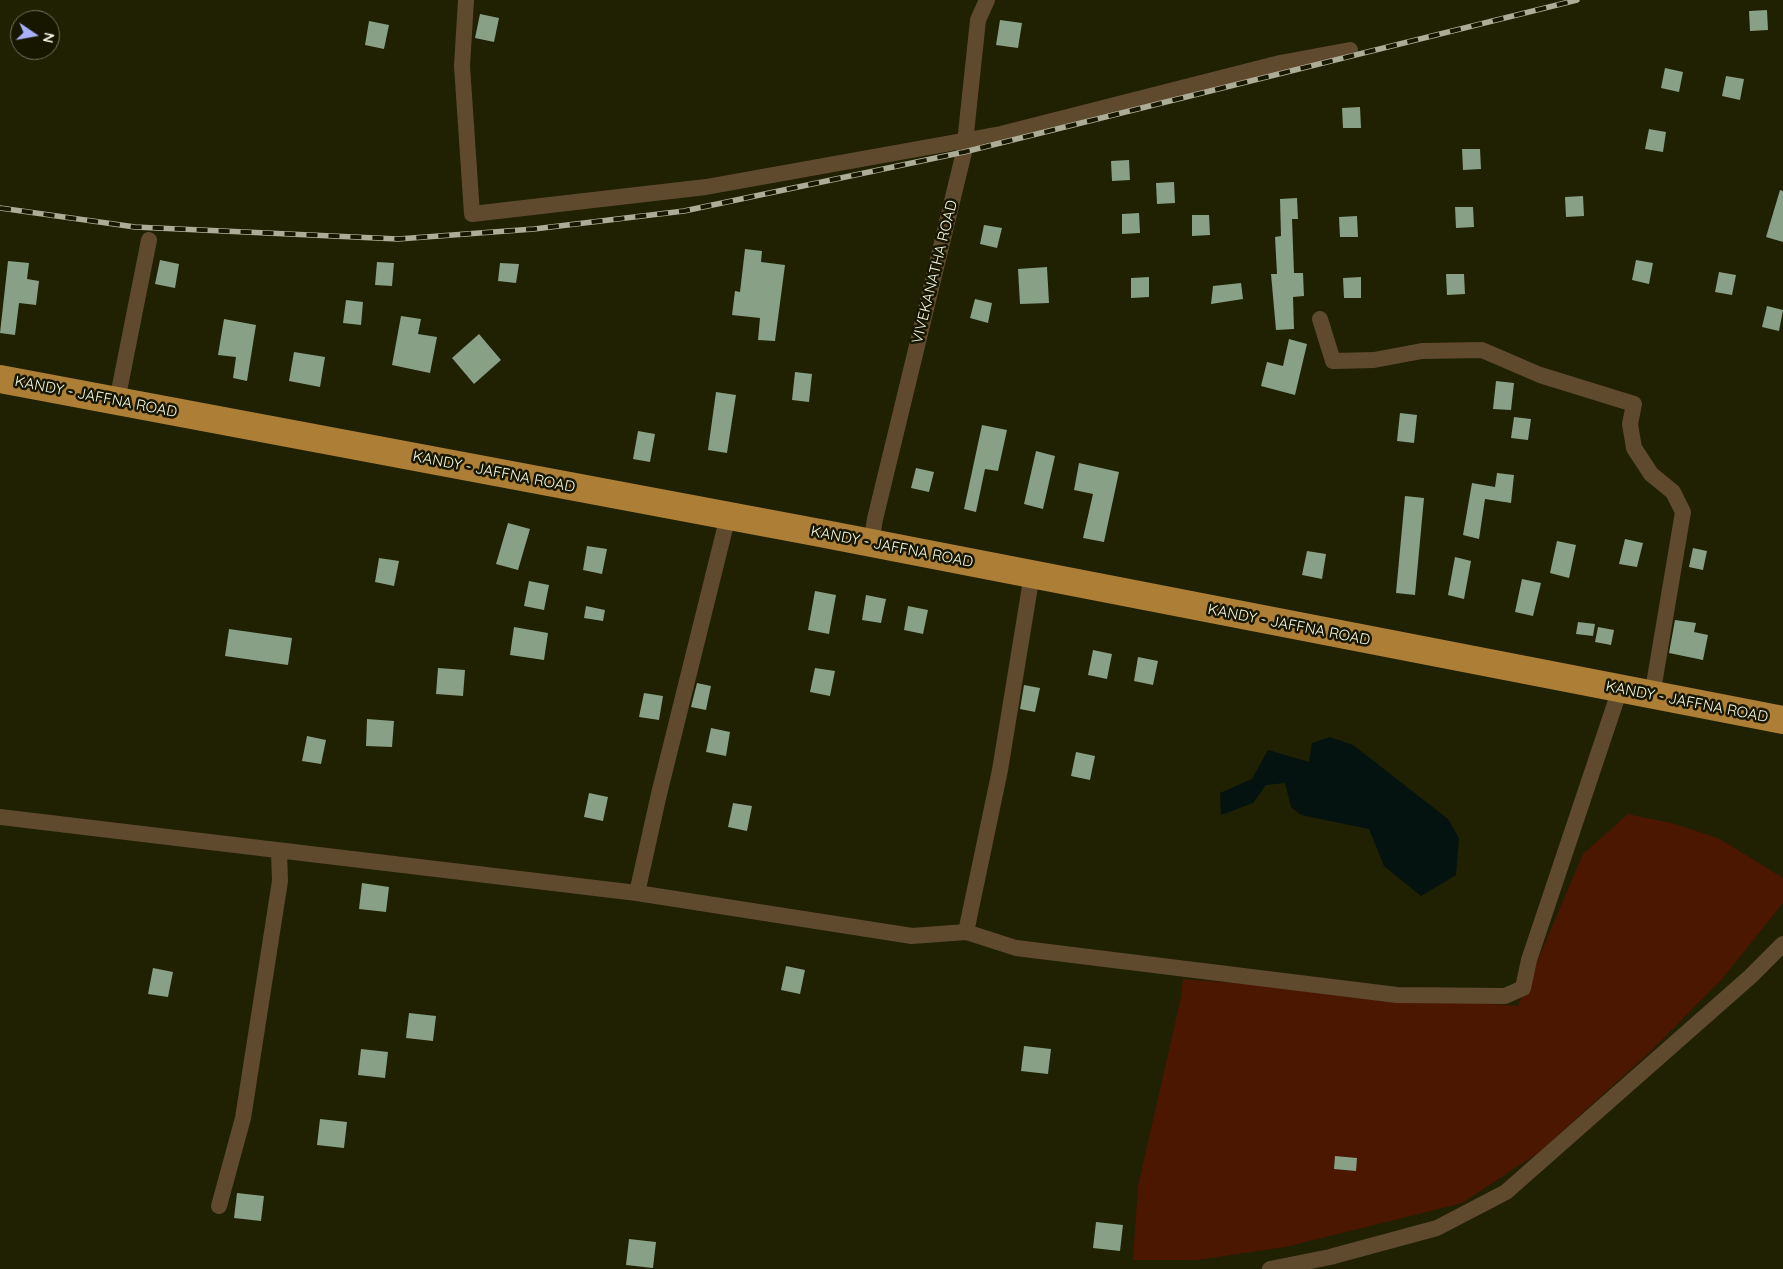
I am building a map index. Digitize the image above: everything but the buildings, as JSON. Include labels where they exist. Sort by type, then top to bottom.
[{"type":"highway","name":"KANDY - JAFFNA ROAD","points":[[0,379],[871,543],[1783,720]]},
{"type":"street","points":[[466,0],[462,66],[472,214],[706,187],[1001,134],[1280,63],[1350,50]]},
{"type":"street","name":"VIVEKANATHA ROAD","points":[[871,543],[875,519],[964,152],[978,20],[986,0]]},
{"type":"street","points":[[117,401],[150,240]]},
{"type":"street","points":[[1320,320],[1333,361],[1374,360],[1422,351],[1482,350],[1540,375],[1634,404],[1630,424],[1634,448],[1651,474],[1673,492],[1683,512],[1652,696]]},
{"type":"street","points":[[637,893],[659,794],[728,516]]},
{"type":"street","points":[[966,932],[1000,770],[1032,574]]},
{"type":"street","points":[[0,818],[637,893],[912,936],[966,932],[1016,948],[1397,995],[1506,996],[1522,988],[1529,960],[1620,689]]},
{"type":"street","points":[[220,1206],[242,1118],[280,881],[279,852]]},
{"type":"street","points":[[1270,1269],[1330,1257],[1437,1228],[1506,1192],[1751,976],[1783,944]]},
{"type":"shaded area","points":[[1330,737],[1353,745],[1448,819],[1459,838],[1456,875],[1421,896],[1384,866],[1369,829],[1301,815],[1291,807],[1285,783],[1266,785],[1253,803],[1221,815],[1220,793],[1252,779],[1268,750],[1309,762],[1312,743]]},
{"type":"shaded area","points":[[1628,814],[1675,824],[1720,839],[1783,878],[1783,903],[1722,979],[1651,1051],[1538,1153],[1462,1203],[1285,1247],[1197,1260],[1133,1260],[1138,1186],[1181,997],[1183,979],[1518,1006],[1583,854]]},
{"type":"railway","points":[[0,208],[135,227],[398,239],[534,229],[684,211],[964,152],[1577,0]]}]
